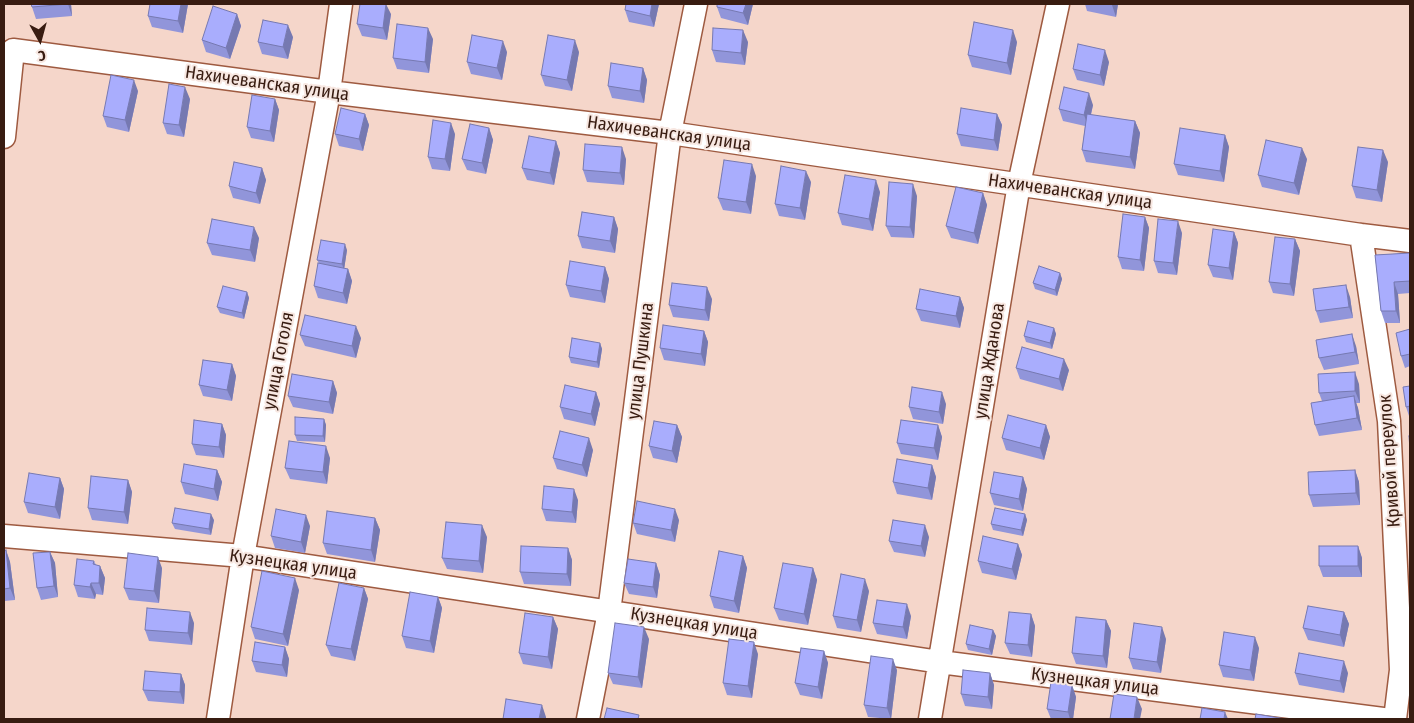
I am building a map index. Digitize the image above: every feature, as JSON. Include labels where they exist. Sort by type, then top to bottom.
[{"type":"street","name":"улица Гоголя","points":[[218,719],[243,556],[329,92],[341,4]]},
{"type":"street","name":"улица Пушкина","points":[[588,719],[608,612],[670,133],[696,4]]},
{"type":"street","name":"улица Жданова","points":[[930,719],[1018,184],[1058,4]]},
{"type":"street","name":"Нахичеванская улица","points":[[4,137],[13,50],[329,92],[670,133],[1410,241]]},
{"type":"street","name":"Кривой переулок","points":[[1361,235],[1389,421],[1401,670],[1395,719]]},
{"type":"street","name":"Кузнецкая улица","points":[[4,536],[243,556],[940,662],[1383,719]]},
{"type":"building","points":[[31,4],[68,4],[32,7]]},
{"type":"building","points":[[150,4],[181,4],[178,21],[148,16]]},
{"type":"building","points":[[360,4],[386,4],[383,28],[357,24]]},
{"type":"building","points":[[626,4],[652,4],[650,16],[625,10]]},
{"type":"building","points":[[717,4],[746,4],[743,13],[717,7]]},
{"type":"building","points":[[213,6],[237,14],[226,48],[202,40]]},
{"type":"building","points":[[263,20],[288,25],[283,47],[258,42]]},
{"type":"building","points":[[974,22],[1013,30],[1007,63],[968,55]]},
{"type":"building","points":[[397,24],[428,28],[425,62],[393,58]]},
{"type":"building","points":[[713,28],[743,30],[741,53],[712,50]]},
{"type":"building","points":[[472,35],[503,41],[497,68],[467,62]]},
{"type":"building","points":[[548,35],[575,40],[567,80],[541,75]]},
{"type":"building","points":[[1078,44],[1105,50],[1100,75],[1073,69]]},
{"type":"building","points":[[611,63],[643,68],[640,91],[608,86]]},
{"type":"building","points":[[111,75],[134,80],[125,120],[103,116]]},
{"type":"building","points":[[169,84],[185,87],[179,125],[163,123]]},
{"type":"building","points":[[1064,87],[1089,93],[1084,115],[1059,109]]},
{"type":"building","points":[[252,95],[275,99],[270,131],[247,127]]},
{"type":"building","points":[[341,108],[365,114],[359,139],[335,134]]},
{"type":"building","points":[[961,108],[997,114],[994,140],[957,134]]},
{"type":"building","points":[[1087,114],[1135,121],[1130,157],[1082,150]]},
{"type":"building","points":[[433,120],[451,123],[445,159],[428,157]]},
{"type":"building","points":[[470,124],[489,128],[482,163],[462,159]]},
{"type":"building","points":[[1180,128],[1225,135],[1220,171],[1174,164]]},
{"type":"building","points":[[529,136],[556,141],[550,173],[522,168]]},
{"type":"building","points":[[1266,140],[1302,148],[1294,183],[1258,175]]},
{"type":"building","points":[[585,144],[622,147],[620,173],[583,170]]},
{"type":"building","points":[[1358,147],[1383,150],[1377,190],[1352,186]]},
{"type":"building","points":[[724,160],[752,164],[746,202],[718,198]]},
{"type":"building","points":[[234,162],[262,168],[256,193],[229,186]]},
{"type":"building","points":[[781,166],[806,171],[800,208],[775,204]]},
{"type":"building","points":[[845,175],[876,180],[869,219],[838,213]]},
{"type":"building","points":[[889,182],[913,184],[910,227],[886,226]]},
{"type":"building","points":[[956,187],[983,193],[974,233],[946,226]]},
{"type":"building","points":[[582,212],[614,217],[610,241],[578,236]]},
{"type":"building","points":[[1123,214],[1145,217],[1140,260],[1118,257]]},
{"type":"building","points":[[212,219],[254,227],[250,250],[207,243]]},
{"type":"building","points":[[1158,219],[1178,221],[1173,263],[1154,261]]},
{"type":"building","points":[[1213,229],[1234,232],[1229,268],[1208,265]]},
{"type":"building","points":[[1275,237],[1295,239],[1290,284],[1269,282]]},
{"type":"building","points":[[321,240],[345,244],[342,264],[317,260]]},
{"type":"building","points":[[1410,253],[1410,281],[1394,282],[1396,311],[1381,311],[1375,255]]},
{"type":"building","points":[[570,261],[605,267],[601,291],[566,285]]},
{"type":"building","points":[[318,263],[348,269],[343,293],[314,286]]},
{"type":"building","points":[[1039,266],[1060,273],[1055,290],[1033,283]]},
{"type":"building","points":[[672,283],[707,287],[705,310],[669,305]]},
{"type":"building","points":[[1346,285],[1349,307],[1316,311],[1313,289]]},
{"type":"building","points":[[223,286],[247,292],[242,313],[217,307]]},
{"type":"building","points":[[920,289],[960,297],[956,316],[916,309]]},
{"type":"building","points":[[305,315],[356,326],[352,346],[300,335]]},
{"type":"building","points":[[1028,321],[1054,328],[1050,343],[1024,336]]},
{"type":"building","points":[[663,325],[704,331],[701,354],[660,348]]},
{"type":"building","points":[[1410,329],[1410,354],[1401,356],[1396,333]]},
{"type":"building","points":[[1352,334],[1355,352],[1319,358],[1316,340]]},
{"type":"building","points":[[572,338],[600,343],[597,362],[569,357]]},
{"type":"building","points":[[1022,347],[1064,359],[1059,379],[1016,368]]},
{"type":"building","points":[[203,360],[232,364],[227,390],[199,385]]},
{"type":"building","points":[[1355,372],[1355,391],[1319,393],[1318,374]]},
{"type":"building","points":[[292,374],[333,381],[329,402],[288,396]]},
{"type":"building","points":[[565,385],[596,392],[591,414],[560,407]]},
{"type":"building","points":[[1410,386],[1410,406],[1406,407],[1403,387]]},
{"type":"building","points":[[912,387],[942,392],[939,412],[909,407]]},
{"type":"building","points":[[1354,396],[1357,418],[1315,425],[1311,403]]},
{"type":"building","points":[[1008,415],[1046,425],[1040,448],[1002,438]]},
{"type":"building","points":[[295,417],[324,419],[323,436],[295,435]]},
{"type":"building","points":[[194,420],[222,424],[219,447],[192,444]]},
{"type":"building","points":[[901,420],[938,425],[934,448],[897,443]]},
{"type":"building","points":[[654,421],[677,425],[672,451],[649,446]]},
{"type":"building","points":[[560,431],[589,438],[582,465],[553,458]]},
{"type":"building","points":[[289,441],[326,446],[323,472],[285,468]]},
{"type":"building","points":[[897,459],[932,465],[928,488],[893,482]]},
{"type":"building","points":[[184,464],[217,470],[214,489],[181,482]]},
{"type":"building","points":[[1355,470],[1356,493],[1309,495],[1308,472]]},
{"type":"building","points":[[994,472],[1023,477],[1019,499],[990,493]]},
{"type":"building","points":[[29,473],[60,478],[55,507],[24,502]]},
{"type":"building","points":[[91,476],[128,480],[124,512],[88,508]]},
{"type":"building","points":[[544,486],[574,489],[572,512],[542,509]]},
{"type":"building","points":[[637,501],[675,509],[671,530],[633,523]]},
{"type":"building","points":[[175,508],[211,514],[209,529],[172,523]]},
{"type":"building","points":[[995,508],[1025,514],[1021,530],[991,524]]},
{"type":"building","points":[[276,509],[306,515],[301,542],[271,536]]},
{"type":"building","points":[[327,511],[375,518],[371,550],[323,543]]},
{"type":"building","points":[[893,520],[925,525],[921,546],[889,541]]},
{"type":"building","points":[[446,522],[482,525],[479,561],[442,558]]},
{"type":"building","points":[[983,536],[1018,544],[1012,569],[978,561]]},
{"type":"building","points":[[521,546],[568,548],[567,574],[520,572]]},
{"type":"building","points":[[1319,546],[1358,546],[1358,566],[1319,566]]},
{"type":"building","points":[[6,550],[10,588],[4,589],[4,551]]},
{"type":"building","points":[[719,551],[743,556],[734,601],[710,596]]},
{"type":"building","points":[[50,552],[54,586],[37,588],[33,553]]},
{"type":"building","points":[[128,553],[158,557],[154,591],[124,588]]},
{"type":"building","points":[[77,559],[94,561],[93,564],[100,566],[99,583],[91,583],[90,587],[74,585]]},
{"type":"building","points":[[628,559],[656,563],[653,587],[624,583]]},
{"type":"building","points":[[783,563],[813,568],[804,614],[774,608]]},
{"type":"building","points":[[262,571],[295,578],[283,634],[251,627]]},
{"type":"building","points":[[841,574],[865,579],[857,620],[833,616]]},
{"type":"building","points":[[339,583],[364,588],[351,649],[326,645]]},
{"type":"building","points":[[410,592],[438,597],[430,641],[402,636]]},
{"type":"building","points":[[877,600],[907,604],[903,627],[873,623]]},
{"type":"building","points":[[1308,606],[1344,612],[1340,635],[1303,628]]},
{"type":"building","points":[[147,608],[190,612],[188,633],[145,630]]},
{"type":"building","points":[[1009,612],[1031,614],[1028,645],[1005,643]]},
{"type":"building","points":[[525,613],[553,617],[548,657],[519,653]]},
{"type":"building","points":[[1076,617],[1106,620],[1103,656],[1072,653]]},
{"type":"building","points":[[615,623],[644,627],[638,677],[608,673]]},
{"type":"building","points":[[1134,623],[1162,627],[1157,662],[1129,658]]},
{"type":"building","points":[[970,625],[993,630],[989,649],[966,644]]},
{"type":"building","points":[[1224,632],[1255,637],[1250,670],[1219,665]]},
{"type":"building","points":[[729,639],[754,642],[748,686],[723,683]]},
{"type":"building","points":[[255,642],[285,647],[282,665],[252,661]]},
{"type":"building","points":[[801,648],[824,651],[818,687],[795,683]]},
{"type":"building","points":[[1299,653],[1344,661],[1340,681],[1295,673]]},
{"type":"building","points":[[871,656],[893,659],[887,708],[864,705]]},
{"type":"building","points":[[963,670],[990,673],[988,697],[961,694]]},
{"type":"building","points":[[145,671],[181,674],[180,692],[143,690]]},
{"type":"building","points":[[1051,682],[1072,685],[1068,712],[1047,709]]},
{"type":"building","points":[[1114,694],[1137,697],[1134,719],[1110,719]]},
{"type":"building","points":[[506,699],[542,705],[539,719],[503,719]]},
{"type":"building","points":[[607,708],[639,715],[638,719],[604,719]]},
{"type":"building","points":[[1202,708],[1225,712],[1224,719],[1200,719]]},
{"type":"building","points":[[1256,714],[1286,719],[1255,719]]}]
